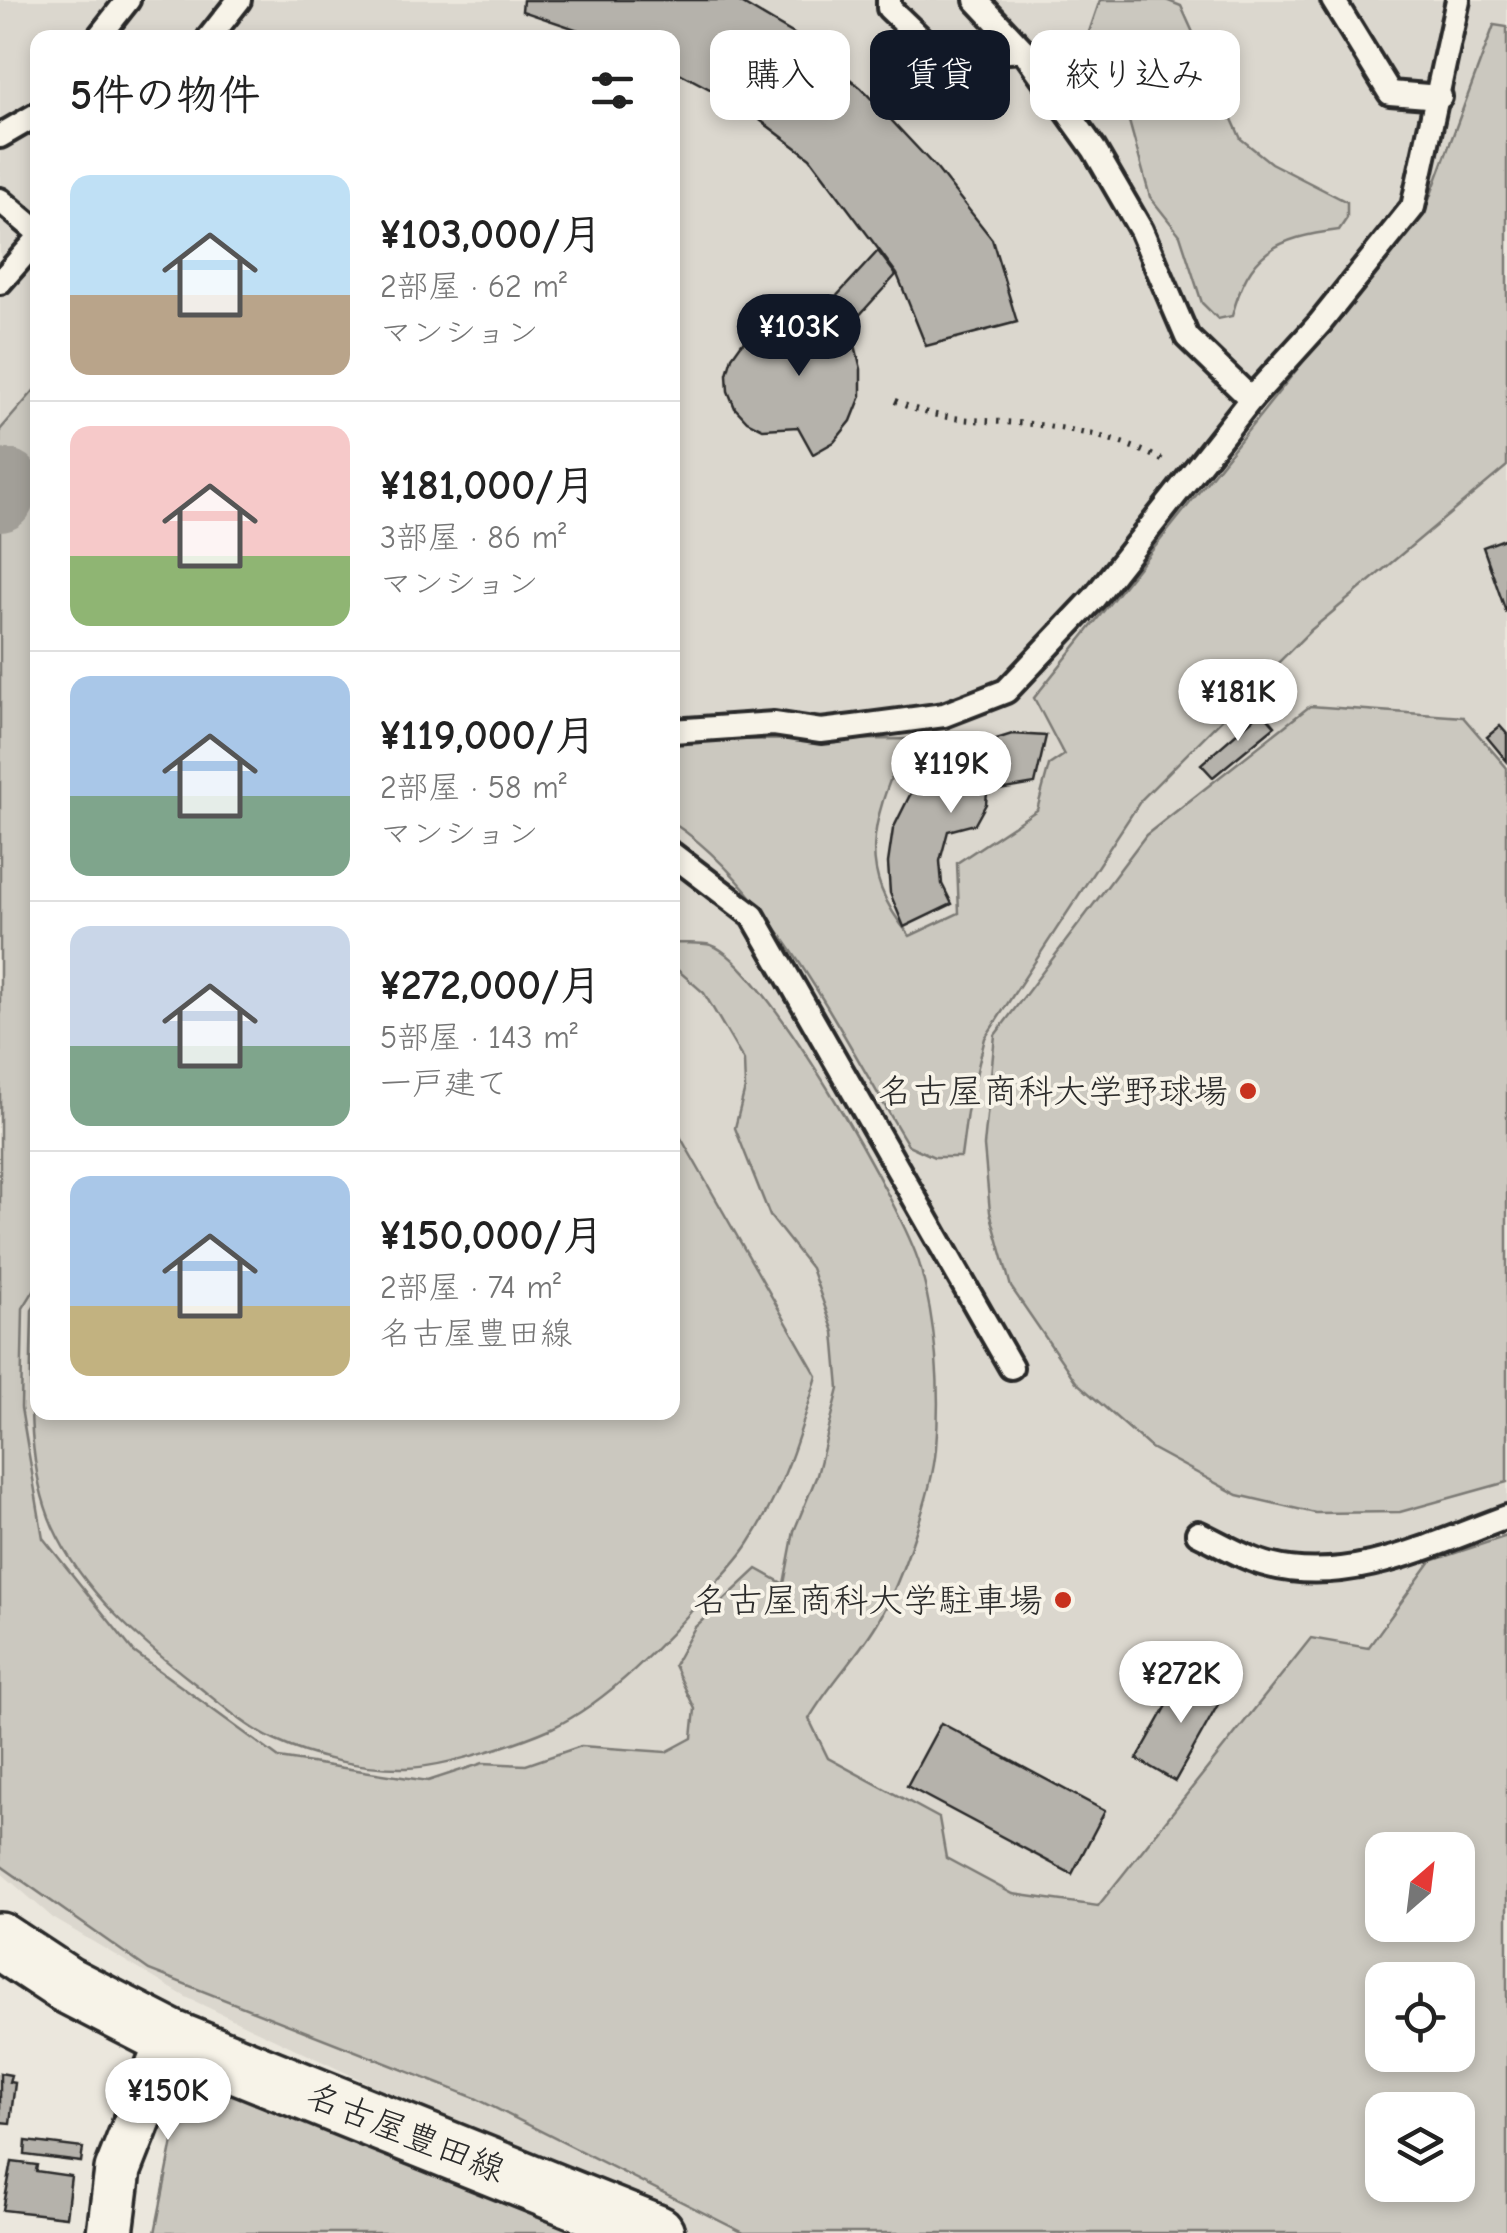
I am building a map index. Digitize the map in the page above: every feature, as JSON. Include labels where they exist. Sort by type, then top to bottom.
[{"type":"main road","name":"名古屋豊田線","points":[[0,1941],[65,1984],[170,2038],[656,2233]]},
{"type":"street","points":[[110,2233],[118,2170],[170,2038]]},
{"type":"lane","points":[[104,30],[128,0]]},
{"type":"lane","points":[[215,30],[239,0]]},
{"type":"lane","points":[[889,0],[889,8],[940,56],[1023,50]]},
{"type":"lane","points":[[976,0],[1023,50],[1094,148],[1142,230],[1187,337],[1251,399]]},
{"type":"lane","points":[[1334,0],[1390,93],[1440,97]]},
{"type":"lane","points":[[680,730],[774,724],[838,729],[944,715],[1006,691],[1094,598],[1251,399],[1320,322],[1413,207],[1440,97],[1458,0]]},
{"type":"lane","points":[[0,136],[30,119]]},
{"type":"lane","points":[[0,200],[30,228]]},
{"type":"lane","points":[[0,282],[30,245]]},
{"type":"lane","points":[[680,860],[752,916],[1011,1367]]},
{"type":"lane","points":[[1198,1533],[1268,1565],[1336,1573],[1422,1548],[1507,1517]]},
{"type":"path","points":[[896,401],[928,416],[1047,426],[1132,444],[1191,475]]},
{"type":"shaded area","points":[[0,0],[1507,0],[1507,2233],[676,2233],[646,2215],[186,1997],[53,1918],[0,1872]]},
{"type":"shaded area","points":[[1100,0],[1166,0],[1181,6],[1192,30],[1090,30]]},
{"type":"shaded area","points":[[1494,25],[1507,27],[1507,466],[1311,630],[1141,800],[985,1038],[967,1112],[961,1157],[934,1157],[908,1145],[775,927],[743,887],[680,829],[680,740],[906,739],[879,816],[875,863],[880,886],[910,936],[959,913],[957,863],[1037,810],[1049,765],[1064,755],[1034,698],[1426,208]]},
{"type":"shaded area","points":[[1129,120],[1232,120],[1241,139],[1271,163],[1347,202],[1347,218],[1339,230],[1298,238],[1268,252],[1247,277],[1232,316],[1218,319],[1202,303],[1180,235],[1150,197]]},
{"type":"shaded area","points":[[30,395],[30,1297],[23,1308],[21,1408],[43,1538],[134,1652],[279,1758],[428,1781],[483,1763],[526,1765],[581,1746],[666,1752],[692,1738],[695,1709],[674,1665],[695,1627],[757,1569],[784,1584],[794,1531],[817,1475],[839,1389],[834,1332],[811,1268],[770,1216],[735,1128],[745,1088],[744,1061],[704,993],[680,972],[680,943],[711,945],[734,961],[763,994],[796,1039],[861,1144],[920,1266],[930,1310],[938,1403],[929,1487],[888,1603],[809,1719],[828,1758],[939,1818],[946,1858],[1013,1894],[1098,1906],[1311,1638],[1368,1648],[1431,1561],[1507,1536],[1507,2233],[744,2233],[475,2098],[149,1970],[0,1865],[0,430]]},
{"type":"shaded area","name":"名古屋商科大学野球場","points":[[1310,706],[1463,717],[1507,768],[1507,1482],[1400,1512],[1315,1513],[1238,1495],[1151,1448],[1076,1382],[1011,1287],[990,1212],[984,1146],[995,1035],[1146,835]]},
{"type":"shaded area","points":[[680,1136],[817,1376],[781,1483],[761,1523],[734,1563],[654,1651],[593,1703],[552,1728],[480,1754],[406,1768],[322,1757],[274,1740],[233,1714],[133,1632],[96,1593],[65,1550],[44,1502],[33,1448],[32,1420],[680,1420]]},
{"type":"shaded area","points":[[211,2066],[576,2233],[155,2233],[182,2096]]},
{"type":"building","points":[[523,0],[736,0],[787,30],[710,30],[710,89],[680,73],[680,30],[578,30],[522,11]]},
{"type":"building","points":[[850,79],[870,98],[870,120],[891,120],[937,169],[992,239],[1017,322],[926,346],[897,274],[810,158],[760,120],[850,120]]},
{"type":"building","points":[[878,251],[896,275],[845,331],[823,311]]},
{"type":"building","points":[[805,301],[841,323],[855,345],[861,369],[861,396],[851,421],[834,442],[813,454],[798,427],[763,429],[747,421],[735,408],[727,374],[742,343],[775,329],[792,331]]},
{"type":"building","points":[[1507,538],[1507,611],[1506,612],[1483,547]]},
{"type":"building","points":[[1262,711],[1275,726],[1213,777],[1201,764]]},
{"type":"building","points":[[1500,726],[1507,734],[1507,761],[1487,737]]},
{"type":"building","points":[[1012,734],[1046,736],[1035,784],[987,792],[986,804],[975,824],[948,831],[940,861],[942,884],[952,904],[904,927],[890,893],[888,863],[893,829],[910,795],[929,769],[952,753]]},
{"type":"building","points":[[1187,1670],[1225,1692],[1175,1781],[1137,1759]]},
{"type":"building","points":[[941,1723],[1105,1811],[1072,1874],[907,1786]]},
{"type":"building","points":[[0,2073],[11,2075],[9,2082],[15,2083],[10,2123],[0,2122]]},
{"type":"building","points":[[26,2141],[83,2148],[81,2162],[25,2155]]},
{"type":"building","points":[[12,2162],[37,2165],[36,2171],[71,2176],[66,2217],[3,2210]]},
{"type":"waterway","points":[[0,498],[7,483]]},
{"type":"place","name":"名古屋商科大学野球場","points":[[1248,1091]]},
{"type":"place","name":"名古屋商科大学駐車場","points":[[1063,1600]]}]
